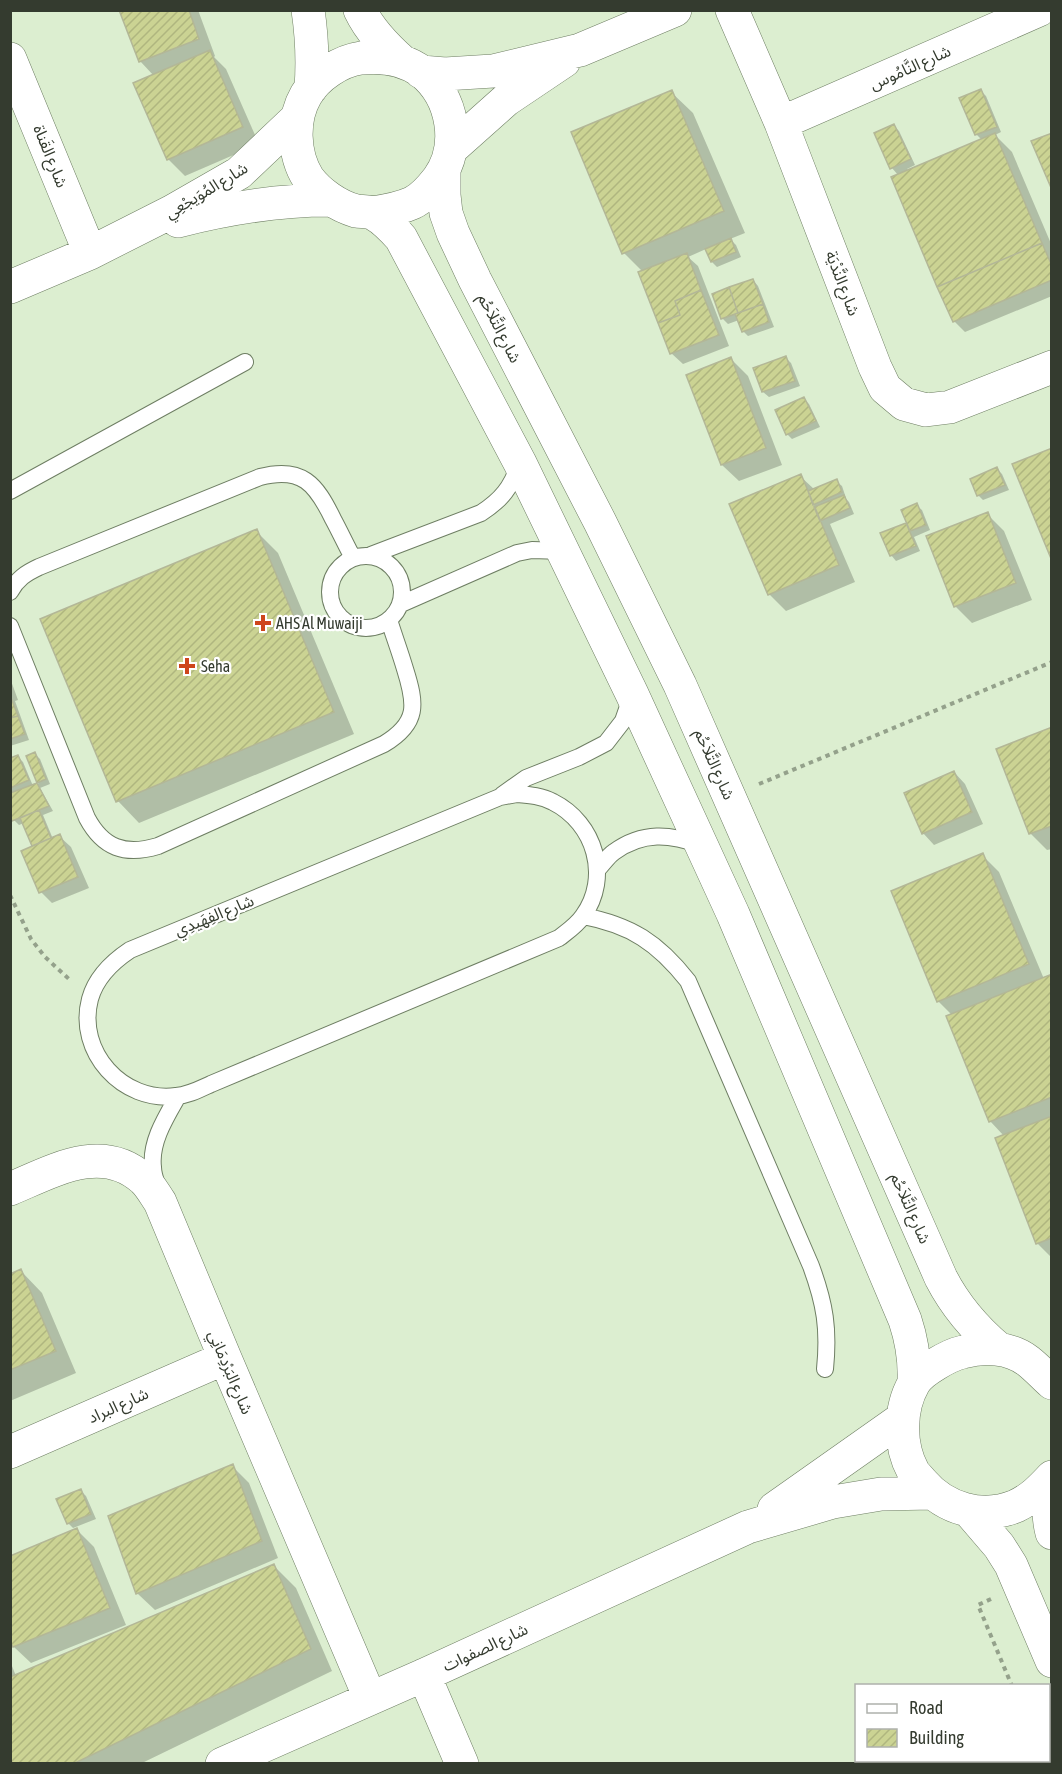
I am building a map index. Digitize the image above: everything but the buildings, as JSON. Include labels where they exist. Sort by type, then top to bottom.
[{"type":"street","points":[[308,10],[313,62],[310,88]]},
{"type":"street","points":[[360,10],[373,32],[387,48],[441,93],[451,120],[447,160]]},
{"type":"street","points":[[580,50],[506,100],[447,160],[431,189],[414,202],[394,210],[372,213],[358,211],[330,200],[309,178],[297,149],[297,118],[310,88],[329,70],[352,60],[378,56],[412,67],[445,74],[493,70],[580,50],[675,10]]},
{"type":"street","name":"شارع النَّدْيَة","points":[[732,10],[781,123],[885,388],[904,404],[927,410],[951,407],[1052,367]]},
{"type":"street","name":"شارع النَّامُوس","points":[[781,123],[1039,10]]},
{"type":"street","name":"شارع القَناة","points":[[10,59],[22,120],[90,253]]},
{"type":"street","name":"شارع المُوَيجْعِي","points":[[10,287],[90,253],[136,230],[238,173],[297,118]]},
{"type":"street","name":"شارع التَّلاَحُم","points":[[447,160],[444,195],[446,213],[453,233],[600,522],[680,686],[941,1278],[952,1299],[981,1334],[1026,1359],[1052,1383]]},
{"type":"street","name":"شارع المُوَيجْعِي","points":[[136,230],[252,205],[330,200]]},
{"type":"street","points":[[372,213],[390,225],[401,238],[520,463],[632,694],[733,914],[905,1320],[915,1361],[914,1382],[903,1418],[903,1446],[913,1472],[932,1493],[956,1507],[969,1511],[992,1512],[1016,1506],[1036,1494],[1052,1479]]},
{"type":"street","name":"شارع البَرْدِمَانِي","points":[[10,1188],[65,1166],[92,1160],[120,1164],[144,1179],[160,1202],[370,1698]]},
{"type":"street","points":[[914,1382],[934,1365],[954,1354],[976,1348],[1026,1359]]},
{"type":"street","name":"شارع البراد","points":[[10,1452],[225,1358]]},
{"type":"street","name":"شارع الصفوات","points":[[748,1527],[903,1418]]},
{"type":"street","points":[[1052,1479],[1047,1499],[1052,1533]]},
{"type":"street","name":"شارع الصفوات","points":[[222,1764],[255,1757],[370,1698],[748,1527],[833,1502],[881,1494],[932,1493]]},
{"type":"street","points":[[969,1511],[999,1546],[1011,1565],[1052,1661]]},
{"type":"street","points":[[424,1675],[462,1764]]},
{"type":"lane","points":[[10,491],[245,362]]},
{"type":"lane","points":[[371,555],[383,559],[393,567],[400,578],[403,591],[398,610],[389,620],[379,626],[356,627],[337,615],[329,593],[330,582],[343,563],[353,558],[371,555],[481,513],[495,504],[506,492],[515,479],[520,463]]},
{"type":"lane","points":[[10,592],[15,583],[26,573],[260,477],[276,473],[293,475],[309,483],[321,495],[353,558]]},
{"type":"lane","points":[[400,604],[517,553],[532,550],[563,551]]},
{"type":"lane","points":[[10,626],[87,818],[94,830],[116,847],[144,850],[158,846],[384,744],[399,735],[408,722],[413,699],[389,620]]},
{"type":"lane","name":"شارع الفِهَيدِي","points":[[500,797],[526,778],[579,757],[606,743],[623,721],[632,694]]},
{"type":"lane","name":"شارع الفِهَيدِي","points":[[517,794],[535,796],[552,801],[567,810],[590,838],[598,869],[591,902],[573,928],[559,938],[195,1092],[160,1097],[143,1094],[127,1087],[101,1063],[93,1047],[88,1016],[90,999],[105,971],[116,959],[130,950],[500,797],[517,794]]},
{"type":"lane","points":[[598,869],[613,852],[634,841],[656,835],[680,837],[702,846]]},
{"type":"lane","points":[[583,916],[623,926],[641,935],[674,963],[688,981],[812,1266],[826,1319],[825,1369]]},
{"type":"lane","points":[[160,1202],[152,1166],[154,1147],[164,1120],[178,1096]]},
{"type":"path","points":[[729,797],[1052,662]]},
{"type":"path","points":[[10,895],[31,939],[45,957],[90,999]]},
{"type":"place","name":"AHS Al Muwaiji","points":[[263,623]]},
{"type":"place","name":"Seha","points":[[187,666]]}]
